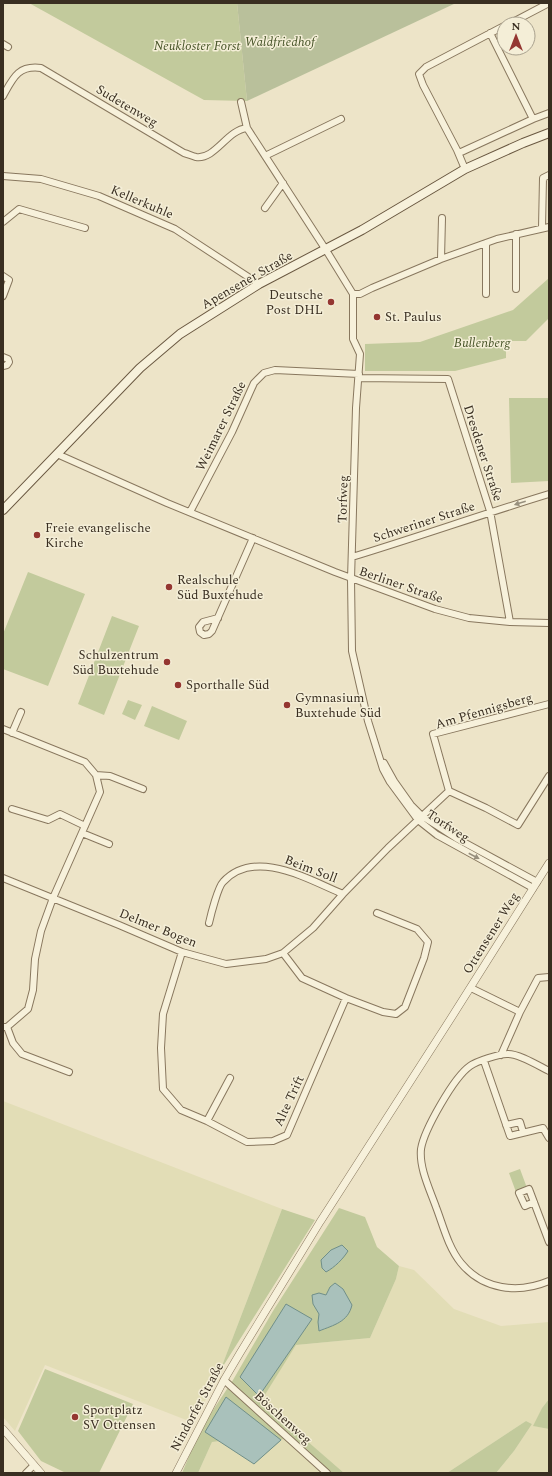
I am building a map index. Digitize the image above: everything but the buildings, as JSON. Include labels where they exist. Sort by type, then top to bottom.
[{"type":"main road","name":"Apensener Straße","points":[[3,510],[140,368],[180,334],[259,284],[326,250],[465,169],[549,133]]},
{"type":"street","points":[[524,16],[549,3]]},
{"type":"street","points":[[465,169],[459,153],[419,74],[426,67],[496,30]]},
{"type":"street","points":[[490,33],[533,119]]},
{"type":"street","name":"Sudetenweg","points":[[3,96],[10,83],[23,69],[33,67],[41,68],[184,153],[197,158],[207,155],[240,129],[247,128]]},
{"type":"street","points":[[241,102],[247,128],[326,250],[352,294],[360,294],[441,259],[486,242],[549,227]]},
{"type":"street","points":[[459,153],[549,113]]},
{"type":"street","points":[[265,156],[341,119]]},
{"type":"street","points":[[542,228],[543,178],[549,175]]},
{"type":"street","name":"Kellerkuhle","points":[[3,176],[41,179],[99,196],[175,229],[259,284]]},
{"type":"street","points":[[265,208],[283,183]]},
{"type":"street","points":[[3,222],[19,209],[85,228]]},
{"type":"street","points":[[441,259],[442,218]]},
{"type":"street","points":[[516,234],[516,289]]},
{"type":"street","points":[[486,242],[486,294]]},
{"type":"street","points":[[3,276],[9,280],[3,296]]},
{"type":"street","name":"Torfweg","points":[[352,294],[352,339],[360,354],[356,408],[351,579],[352,651],[368,721],[379,754],[394,781],[420,818],[443,838],[535,885]]},
{"type":"street","points":[[3,357],[8,359],[9,362],[7,365],[3,366]]},
{"type":"street","name":"Weimarer Straße","points":[[190,512],[232,432],[254,383],[262,375],[275,370],[359,376]]},
{"type":"street","name":"Dresdener Straße","points":[[359,376],[448,379],[490,511],[510,622]]},
{"type":"street","name":"Berliner Straße","points":[[57,454],[190,512],[351,579],[435,609],[456,615],[510,622],[549,623]]},
{"type":"street","name":"Schweriner Straße","points":[[352,557],[401,542],[490,511],[549,494]]},
{"type":"street","points":[[218,618],[253,538]]},
{"type":"street","name":"Am Pfennigsberg","points":[[449,791],[433,734],[549,704]]},
{"type":"street","points":[[12,733],[21,712]]},
{"type":"street","points":[[3,729],[85,762],[96,775],[100,792],[53,898],[41,931],[35,959],[33,990],[28,1009],[5,1027],[13,1043],[22,1054],[69,1072]]},
{"type":"street","points":[[96,775],[110,776],[142,789]]},
{"type":"street","points":[[420,818],[449,791],[518,825],[549,776]]},
{"type":"street","points":[[12,809],[48,820],[60,814],[85,826]]},
{"type":"street","name":"Delmer Bogen","points":[[3,878],[182,952],[226,964],[266,959],[283,953],[313,928],[343,894],[420,818]]},
{"type":"street","points":[[82,833],[109,844]]},
{"type":"street","name":"Ottensener Weg","points":[[240,1353],[320,1222],[471,988],[549,863]]},
{"type":"street","name":"Beim Soll","points":[[209,923],[222,883],[235,872],[249,868],[263,866],[279,868],[343,894]]},
{"type":"street","points":[[283,953],[302,978],[346,998],[384,1012],[396,1014],[405,1007],[424,958],[428,942],[417,929],[378,913]]},
{"type":"street","name":"Alte Trift","points":[[182,952],[162,1014],[163,1089],[182,1110],[247,1142],[273,1141],[287,1135],[346,998]]},
{"type":"street","points":[[501,1055],[520,1012],[538,978],[548,976]]},
{"type":"street","points":[[471,988],[520,1012]]},
{"type":"street","points":[[549,1071],[513,1054],[501,1055],[471,1065],[460,1075],[428,1128],[421,1149],[421,1160],[427,1181],[451,1245],[461,1262],[473,1274],[487,1283],[510,1289],[541,1285],[549,1281]]},
{"type":"street","points":[[484,1061],[510,1136],[543,1128],[549,1138]]},
{"type":"street","points":[[207,1121],[230,1078]]},
{"type":"street","points":[[506,1125],[520,1122],[523,1132]]},
{"type":"street","points":[[534,1202],[525,1206],[519,1193],[529,1189],[534,1202],[549,1242]]},
{"type":"street","name":"Nindorfer Straße","points":[[176,1473],[224,1380],[240,1353]]},
{"type":"street","name":"Böschenweg","points":[[224,1380],[327,1473]]},
{"type":"street","points":[[3,1429],[41,1473]]},
{"type":"street","points":[[26,1473],[34,1465]]},
{"type":"shaded area","points":[[3,1101],[282,1209],[220,1371],[194,1423],[45,1365],[15,1431],[3,1417]]},
{"type":"shaded area","points":[[399,1266],[414,1270],[454,1309],[501,1326],[549,1322],[549,1399],[542,1408],[534,1426],[549,1429],[549,1473],[496,1473],[514,1451],[532,1424],[526,1421],[447,1473],[344,1473],[260,1401],[296,1345],[370,1338],[396,1279]]},
{"type":"shaded area","points":[[286,1436],[327,1473],[198,1473],[212,1442]]},
{"type":"green space","name":"Neukloster Forst","points":[[29,3],[237,3],[247,101],[204,100]]},
{"type":"green space","name":"Waldfriedhof","points":[[237,3],[456,3],[247,101]]},
{"type":"green space","name":"Bullenberg","points":[[549,278],[549,318],[526,341],[506,341],[506,358],[455,371],[365,371],[365,344],[420,342],[513,310]]},
{"type":"green space","points":[[509,398],[549,398],[549,481],[511,483]]},
{"type":"green space","points":[[28,572],[85,594],[48,686],[3,669],[3,634]]},
{"type":"green space","points":[[112,616],[139,626],[104,715],[78,704]]},
{"type":"green space","points":[[128,700],[142,705],[135,720],[122,714]]},
{"type":"green space","points":[[152,706],[187,721],[179,740],[144,726]]},
{"type":"green space","points":[[520,1169],[527,1188],[516,1192],[509,1173]]},
{"type":"green space","points":[[339,1208],[365,1217],[377,1247],[399,1266],[396,1279],[370,1338],[296,1345],[261,1401],[344,1473],[327,1473],[286,1436],[254,1464],[221,1441],[212,1442],[198,1473],[182,1473],[201,1428],[233,1380],[273,1311]]},
{"type":"green space","points":[[282,1209],[315,1220],[220,1371]]},
{"type":"green space","name":"Sportplatz SV Ottensen","points":[[45,1369],[133,1404],[99,1473],[66,1473],[41,1461],[18,1431]]},
{"type":"green space","points":[[549,1399],[549,1429],[533,1426],[542,1408]]},
{"type":"green space","points":[[526,1421],[532,1424],[514,1451],[496,1473],[447,1473]]},
{"type":"water","points":[[342,1245],[348,1251],[333,1268],[326,1272],[322,1268],[321,1260],[331,1250]]},
{"type":"water","points":[[335,1283],[343,1289],[352,1305],[350,1311],[340,1322],[319,1331],[319,1314],[313,1304],[312,1295],[319,1293],[326,1295],[330,1287]]},
{"type":"water","points":[[286,1304],[312,1319],[259,1396],[240,1377]]},
{"type":"water","points":[[226,1397],[281,1440],[254,1464],[205,1432]]},
{"type":"place","name":"Deutsche Post DHL","points":[[331,302]]},
{"type":"place","name":"St. Paulus","points":[[377,317]]},
{"type":"place","name":"Freie evangelische Kirche","points":[[37,535]]},
{"type":"place","name":"Realschule Süd Buxtehude","points":[[169,587]]},
{"type":"place","name":"Schulzentrum Süd Buxtehude","points":[[167,662]]},
{"type":"place","name":"Sporthalle Süd","points":[[178,685]]},
{"type":"place","name":"Gymnasium Buxtehude Süd","points":[[287,705]]},
{"type":"place","name":"Sportplatz SV Ottensen","points":[[75,1417]]}]
